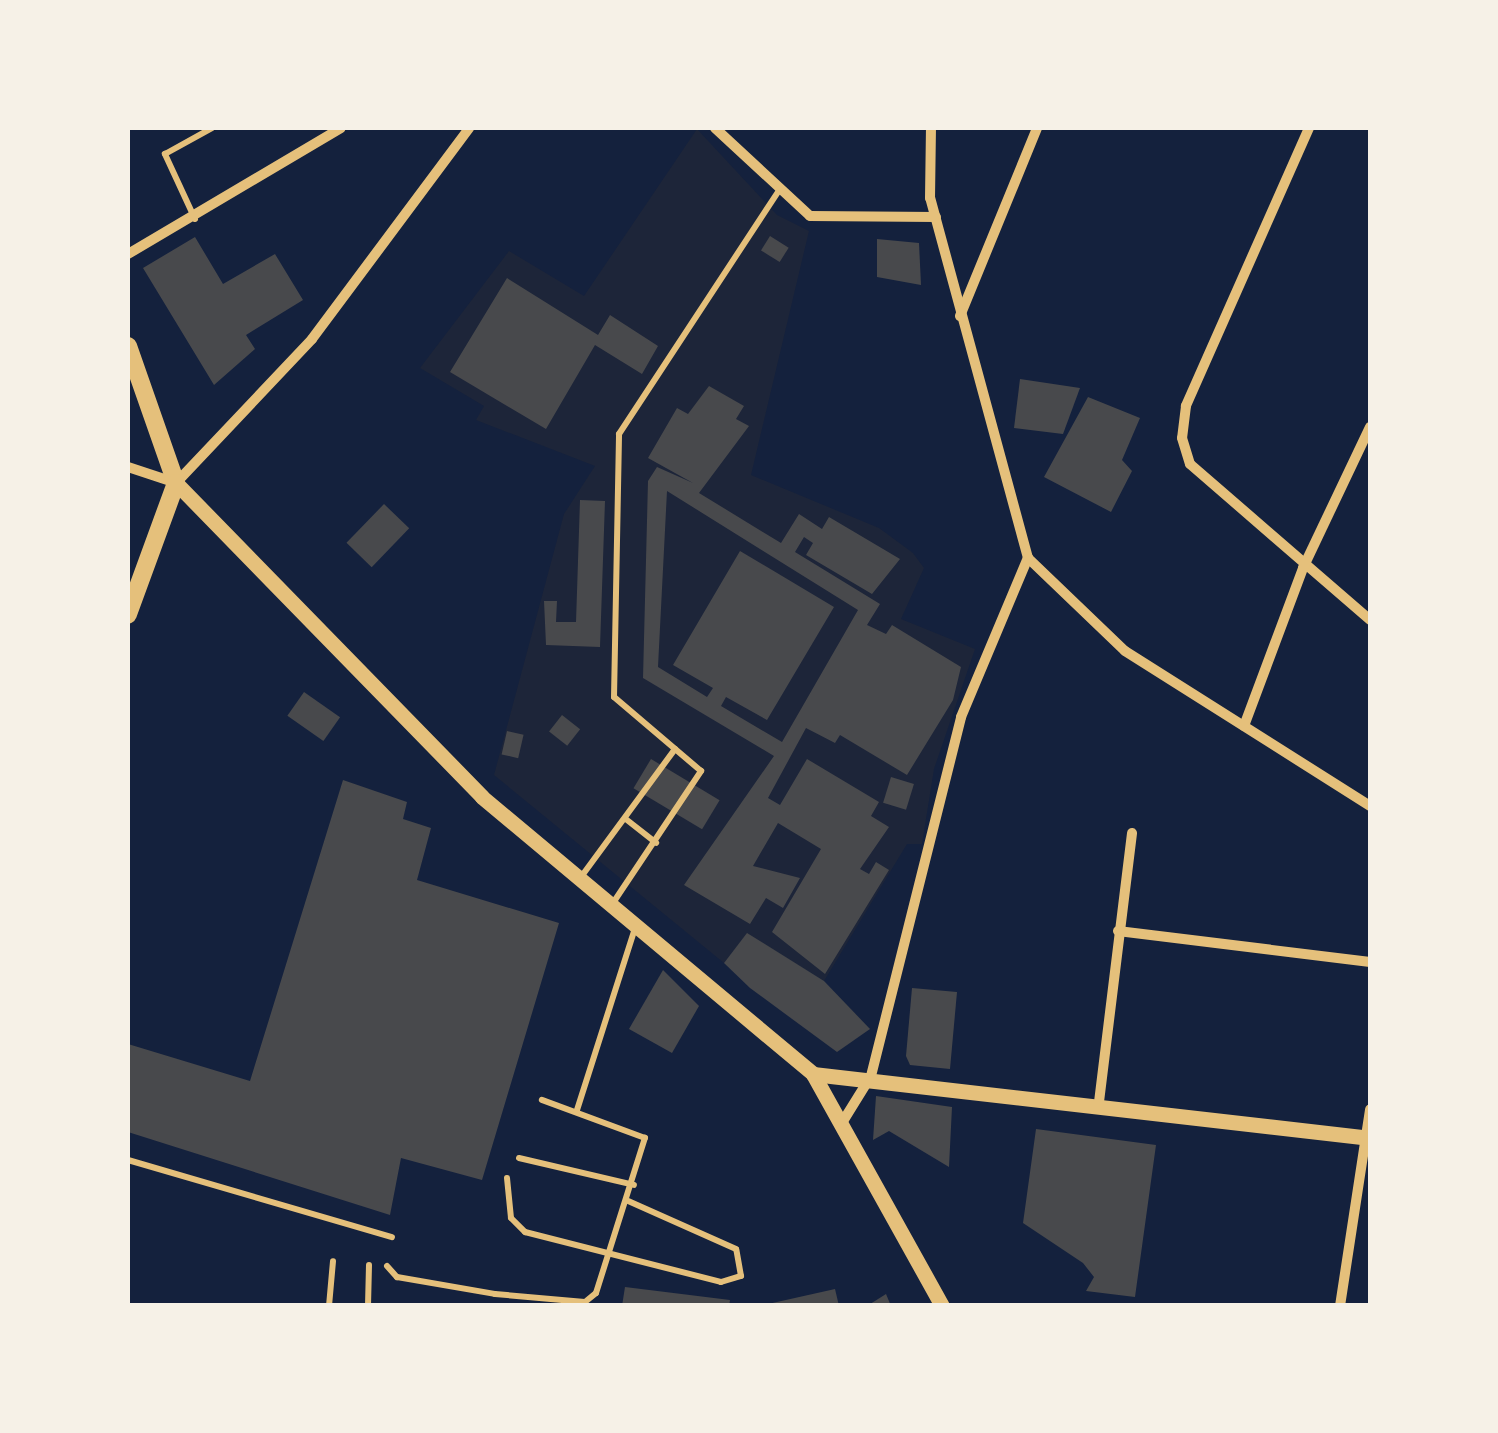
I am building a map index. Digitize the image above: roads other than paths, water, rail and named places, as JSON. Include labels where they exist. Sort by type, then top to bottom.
[{"type":"main road","points":[[128,346],[176,483],[128,614]]},
{"type":"street","points":[[128,254],[196,220],[341,128]]},
{"type":"street","points":[[176,483],[312,339],[469,128]]},
{"type":"street","points":[[714,128],[778,192],[823,219],[936,217]]},
{"type":"street","points":[[931,128],[936,217],[960,318],[1028,558],[1125,651],[1370,806]]},
{"type":"street","points":[[960,318],[1036,128]]},
{"type":"street","points":[[1310,128],[1186,406],[1190,464],[1303,568],[1370,620]]},
{"type":"street","points":[[1244,726],[1303,568],[1370,427]]},
{"type":"street","points":[[128,467],[176,483],[482,797],[813,1074],[942,1306]]},
{"type":"street","points":[[840,1126],[872,1076],[961,716],[1028,558]]},
{"type":"street","points":[[1100,1102],[1132,833]]},
{"type":"street","points":[[1118,932],[1370,962]]},
{"type":"street","points":[[813,1074],[872,1076],[1100,1102],[1369,1138]]},
{"type":"street","points":[[1340,1306],[1369,1138],[1370,1109]]},
{"type":"lane","points":[[196,220],[165,154],[212,128]]},
{"type":"lane","points":[[612,903],[701,772],[614,697],[620,434],[778,192]]},
{"type":"lane","points":[[581,877],[675,749]]},
{"type":"lane","points":[[626,820],[656,843]]},
{"type":"lane","points":[[577,1110],[636,923]]},
{"type":"lane","points":[[387,1266],[414,1282],[584,1302],[612,1250],[646,1150],[639,1129],[542,1100]]},
{"type":"lane","points":[[519,1158],[634,1185]]},
{"type":"lane","points":[[128,1160],[392,1236]]},
{"type":"lane","points":[[507,1178],[512,1218],[525,1232],[612,1250],[721,1282],[741,1276],[736,1249],[628,1201]]},
{"type":"lane","points":[[329,1306],[333,1261]]},
{"type":"lane","points":[[368,1265],[368,1306]]}]
